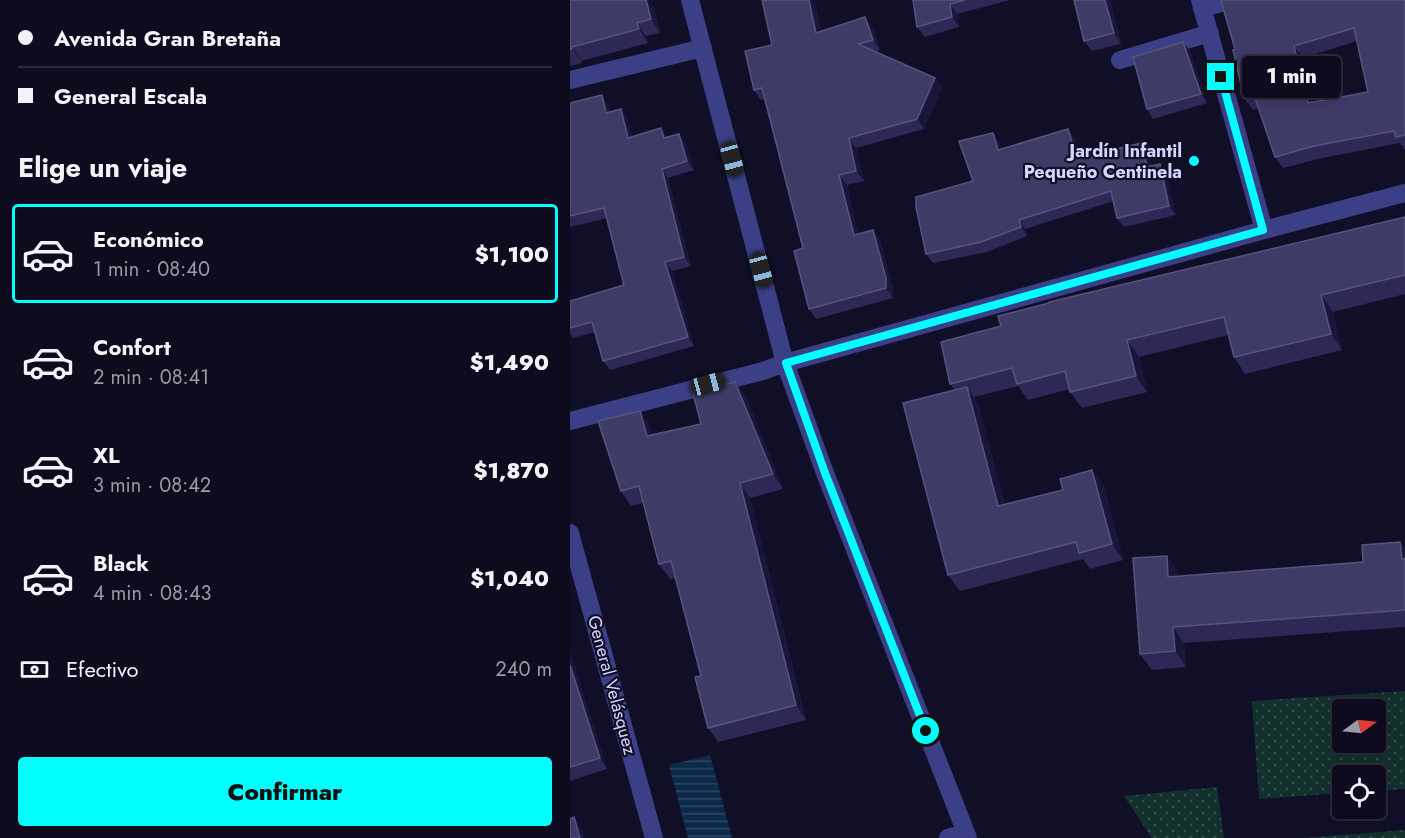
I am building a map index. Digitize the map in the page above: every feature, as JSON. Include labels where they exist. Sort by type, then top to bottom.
[{"type":"street","points":[[690,0],[786,363],[825,473],[967,836],[948,838]]},
{"type":"street","points":[[1232,0],[1201,4],[1263,230]]},
{"type":"street","points":[[1120,60],[1210,33]]},
{"type":"street","points":[[570,80],[703,48]]},
{"type":"street","points":[[570,421],[763,371],[1263,230],[1405,193]]},
{"type":"street","name":"General Velásquez","points":[[570,533],[654,838]]},
{"type":"green space","points":[[1405,691],[1405,789],[1386,790],[1386,765],[1332,765],[1332,794],[1259,799],[1252,701]]},
{"type":"green space","points":[[1217,787],[1224,838],[1152,838],[1124,796]]},
{"type":"green space","points":[[1405,830],[1405,838],[1303,838]]},
{"type":"water","points":[[710,755],[732,838],[688,838],[669,765]]},
{"type":"building","points":[[570,0],[646,0],[651,19],[637,23],[639,29],[572,47],[570,50]]},
{"type":"building","points":[[762,0],[809,0],[816,33],[865,17],[873,40],[858,44],[935,78],[917,119],[849,138],[856,171],[839,175],[854,235],[873,230],[886,278],[886,288],[809,309],[794,251],[803,248],[762,88],[754,90],[745,51],[772,45]]},
{"type":"building","points":[[913,0],[965,0],[950,4],[952,17],[917,27]]},
{"type":"building","points":[[1074,0],[1105,0],[1114,33],[1084,41]]},
{"type":"building","points":[[1405,0],[1405,135],[1396,137],[1394,131],[1314,146],[1275,157],[1254,95],[1244,98],[1233,50],[1235,49],[1221,1]],"holes":[[[1354,28],[1368,92],[1308,103],[1294,46]]]},
{"type":"building","points":[[1183,42],[1201,94],[1147,109],[1133,57]]},
{"type":"building","points":[[602,95],[606,113],[621,109],[628,138],[661,128],[664,138],[679,134],[687,161],[662,169],[684,257],[665,262],[688,337],[603,361],[592,322],[570,328],[570,301],[624,285],[604,208],[570,216],[570,103]]},
{"type":"building","points":[[1068,129],[1077,158],[1142,143],[1147,167],[1160,164],[1169,206],[1117,218],[1111,191],[1019,220],[1021,227],[981,242],[926,254],[916,197],[973,181],[959,141],[993,133],[998,150]]},
{"type":"building","points":[[1405,217],[1405,275],[1321,295],[1331,334],[1234,357],[1224,317],[1127,340],[1136,376],[1070,392],[1065,371],[1017,384],[1012,368],[950,384],[941,342],[1001,326],[998,316]]},
{"type":"building","points":[[735,382],[773,474],[740,483],[796,705],[708,728],[695,677],[701,676],[671,561],[659,564],[639,486],[621,491],[598,421],[640,411],[647,436],[701,424],[693,393]]},
{"type":"building","points":[[967,387],[998,506],[1063,490],[1060,479],[1092,470],[1112,544],[1079,553],[1076,542],[948,575],[903,403]]},
{"type":"building","points":[[1400,542],[1402,559],[1405,559],[1405,610],[1173,627],[1175,651],[1140,654],[1133,558],[1167,556],[1168,577],[1363,562],[1362,545]]},
{"type":"building","points":[[570,665],[600,758],[570,767]]},
{"type":"building","points":[[574,817],[580,838],[570,838],[570,819]]},
{"type":"place","name":"Jardín Infantil Pequeño Centinela","points":[[1194,161]]},
{"type":"route","points":[[926,731],[825,473],[786,363],[1263,230],[1221,77]]}]
